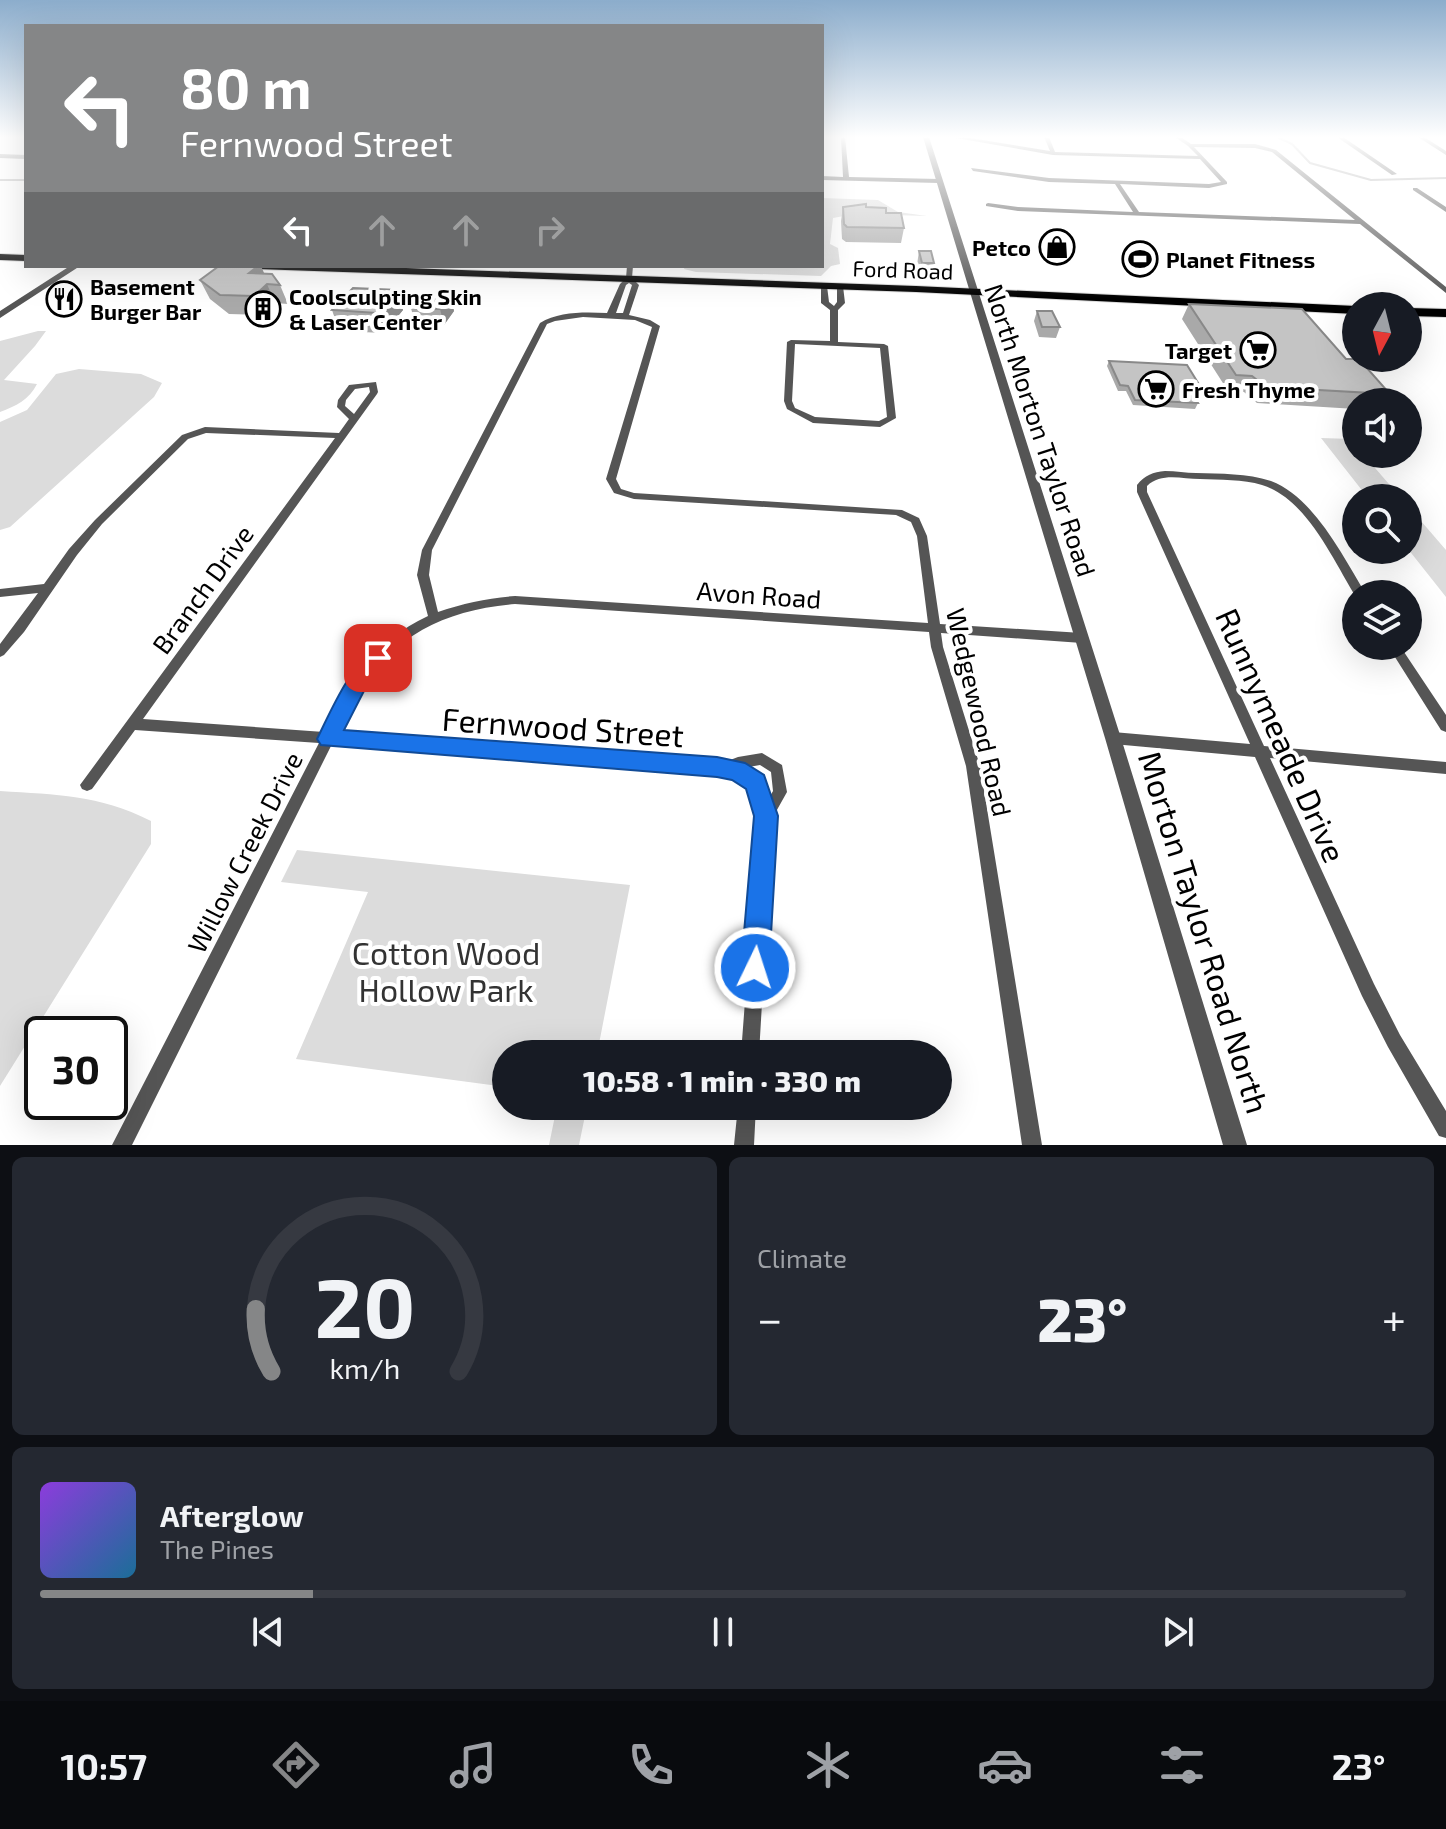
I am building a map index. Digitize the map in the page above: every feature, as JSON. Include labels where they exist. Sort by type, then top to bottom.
[{"type":"main road","points":[[0,257],[24,258]]},
{"type":"main road","name":"Ford Road","points":[[380,268],[629,272],[824,286],[1342,309]]},
{"type":"main road","points":[[1422,312],[1446,313]]},
{"type":"street","name":"North Morton Taylor Road","points":[[942,190],[1113,738]]},
{"type":"street","points":[[1122,190],[1138,214]]},
{"type":"street","points":[[1324,190],[1446,291]]},
{"type":"street","points":[[1417,190],[1446,210]]},
{"type":"street","points":[[988,205],[1363,222]]},
{"type":"street","points":[[0,315],[73,268]]},
{"type":"street","points":[[615,317],[611,313],[629,272]]},
{"type":"street","points":[[434,617],[423,575],[427,550],[544,323],[566,315],[615,317],[626,314],[636,285],[629,272]]},
{"type":"street","points":[[824,286],[825,303],[834,309]]},
{"type":"street","points":[[834,343],[834,309],[841,303],[840,286]]},
{"type":"street","name":"Wedgewood Road","points":[[615,317],[648,320],[657,328],[611,479],[614,488],[634,496],[904,513],[920,527],[942,667],[973,766],[1032,1145]]},
{"type":"street","points":[[791,342],[834,343],[884,346],[893,416],[889,422],[813,420],[791,409],[788,404],[791,342]]},
{"type":"street","name":"Branch Drive","points":[[87,785],[354,419]]},
{"type":"street","points":[[0,652],[29,618],[81,542],[190,434],[205,430],[341,436]]},
{"type":"street","name":"Runnymeade Drive","points":[[1351,580],[1301,504],[1276,486],[1251,479],[1165,474],[1146,479],[1141,488],[1368,990],[1446,1129]]},
{"type":"street","points":[[0,593],[47,588]]},
{"type":"street","name":"Avon Road","points":[[434,617],[476,603],[515,600],[1082,638]]},
{"type":"street","name":"Willow Creek Drive","points":[[122,1145],[361,677],[391,645],[434,617]]},
{"type":"street","points":[[1403,660],[1446,726]]},
{"type":"street","name":"Fernwood Street","points":[[132,724],[727,768],[762,759],[777,769],[780,792],[766,816]]},
{"type":"street","points":[[1113,738],[1446,768]]},
{"type":"street","name":"Morton Taylor Road North","points":[[1113,738],[1235,1145]]},
{"type":"street","points":[[727,768],[756,782],[766,816],[751,1040]]},
{"type":"street","points":[[744,1145],[746,1120]]},
{"type":"green space","points":[[824,198],[878,200],[898,212],[927,216],[855,214],[833,218],[830,244],[838,248],[840,264],[831,266],[821,276],[684,269],[824,268]]},
{"type":"green space","points":[[46,331],[4,380],[37,384],[22,402],[0,412],[0,341]]},
{"type":"green space","points":[[79,369],[141,374],[162,383],[154,397],[10,527],[0,530],[0,422],[27,410],[56,374]]},
{"type":"green space","points":[[1321,438],[1342,439],[1342,465]]},
{"type":"green space","points":[[1344,468],[1375,468],[1389,484],[1357,484]]},
{"type":"green space","points":[[1422,522],[1446,550],[1446,597],[1420,564]]},
{"type":"green space","points":[[0,791],[77,797],[113,805],[151,821],[151,844],[44,1016],[24,1016],[24,1048],[0,1086]]},
{"type":"green space","name":"Cotton Wood Hollow Park","points":[[297,850],[630,885],[600,1040],[492,1040],[492,1085],[296,1059],[368,892],[281,882]]},
{"type":"green space","points":[[554,1120],[584,1120],[579,1145],[549,1145]]},
{"type":"building","points":[[866,204],[866,207],[886,208],[886,213],[901,213],[904,228],[847,227],[843,207]]},
{"type":"building","points":[[919,251],[931,251],[934,263],[922,263]]},
{"type":"building","points":[[216,268],[255,268],[249,273],[272,274],[280,285],[267,284],[254,296],[220,295],[200,280]]},
{"type":"building","points":[[353,288],[397,290],[377,313],[332,310]]},
{"type":"building","points":[[421,295],[450,296],[440,309],[411,308]]},
{"type":"building","name":"Target","points":[[1189,304],[1302,309],[1342,354],[1342,372],[1371,372],[1385,388],[1342,388],[1342,391],[1266,387],[1252,376],[1236,375]]},
{"type":"building","points":[[1037,311],[1052,311],[1060,327],[1042,327]]},
{"type":"building","name":"Fresh Thyme","points":[[1109,361],[1187,365],[1200,386],[1187,386],[1198,403],[1135,400],[1128,386],[1120,385]]},
{"type":"place","name":"Petco","points":[[1057,247]]},
{"type":"place","name":"Planet Fitness","points":[[1140,259]]},
{"type":"place","name":"Basement Burger Bar","points":[[64,299]]},
{"type":"place","name":"Coolsculpting Skin & Laser Center","points":[[263,309]]},
{"type":"place","name":"Target","points":[[1258,350]]},
{"type":"place","name":"Fresh Thyme","points":[[1156,389]]},
{"type":"route","points":[[378,658],[351,693],[328,739],[727,768],[756,782],[766,816],[755,968]]}]
